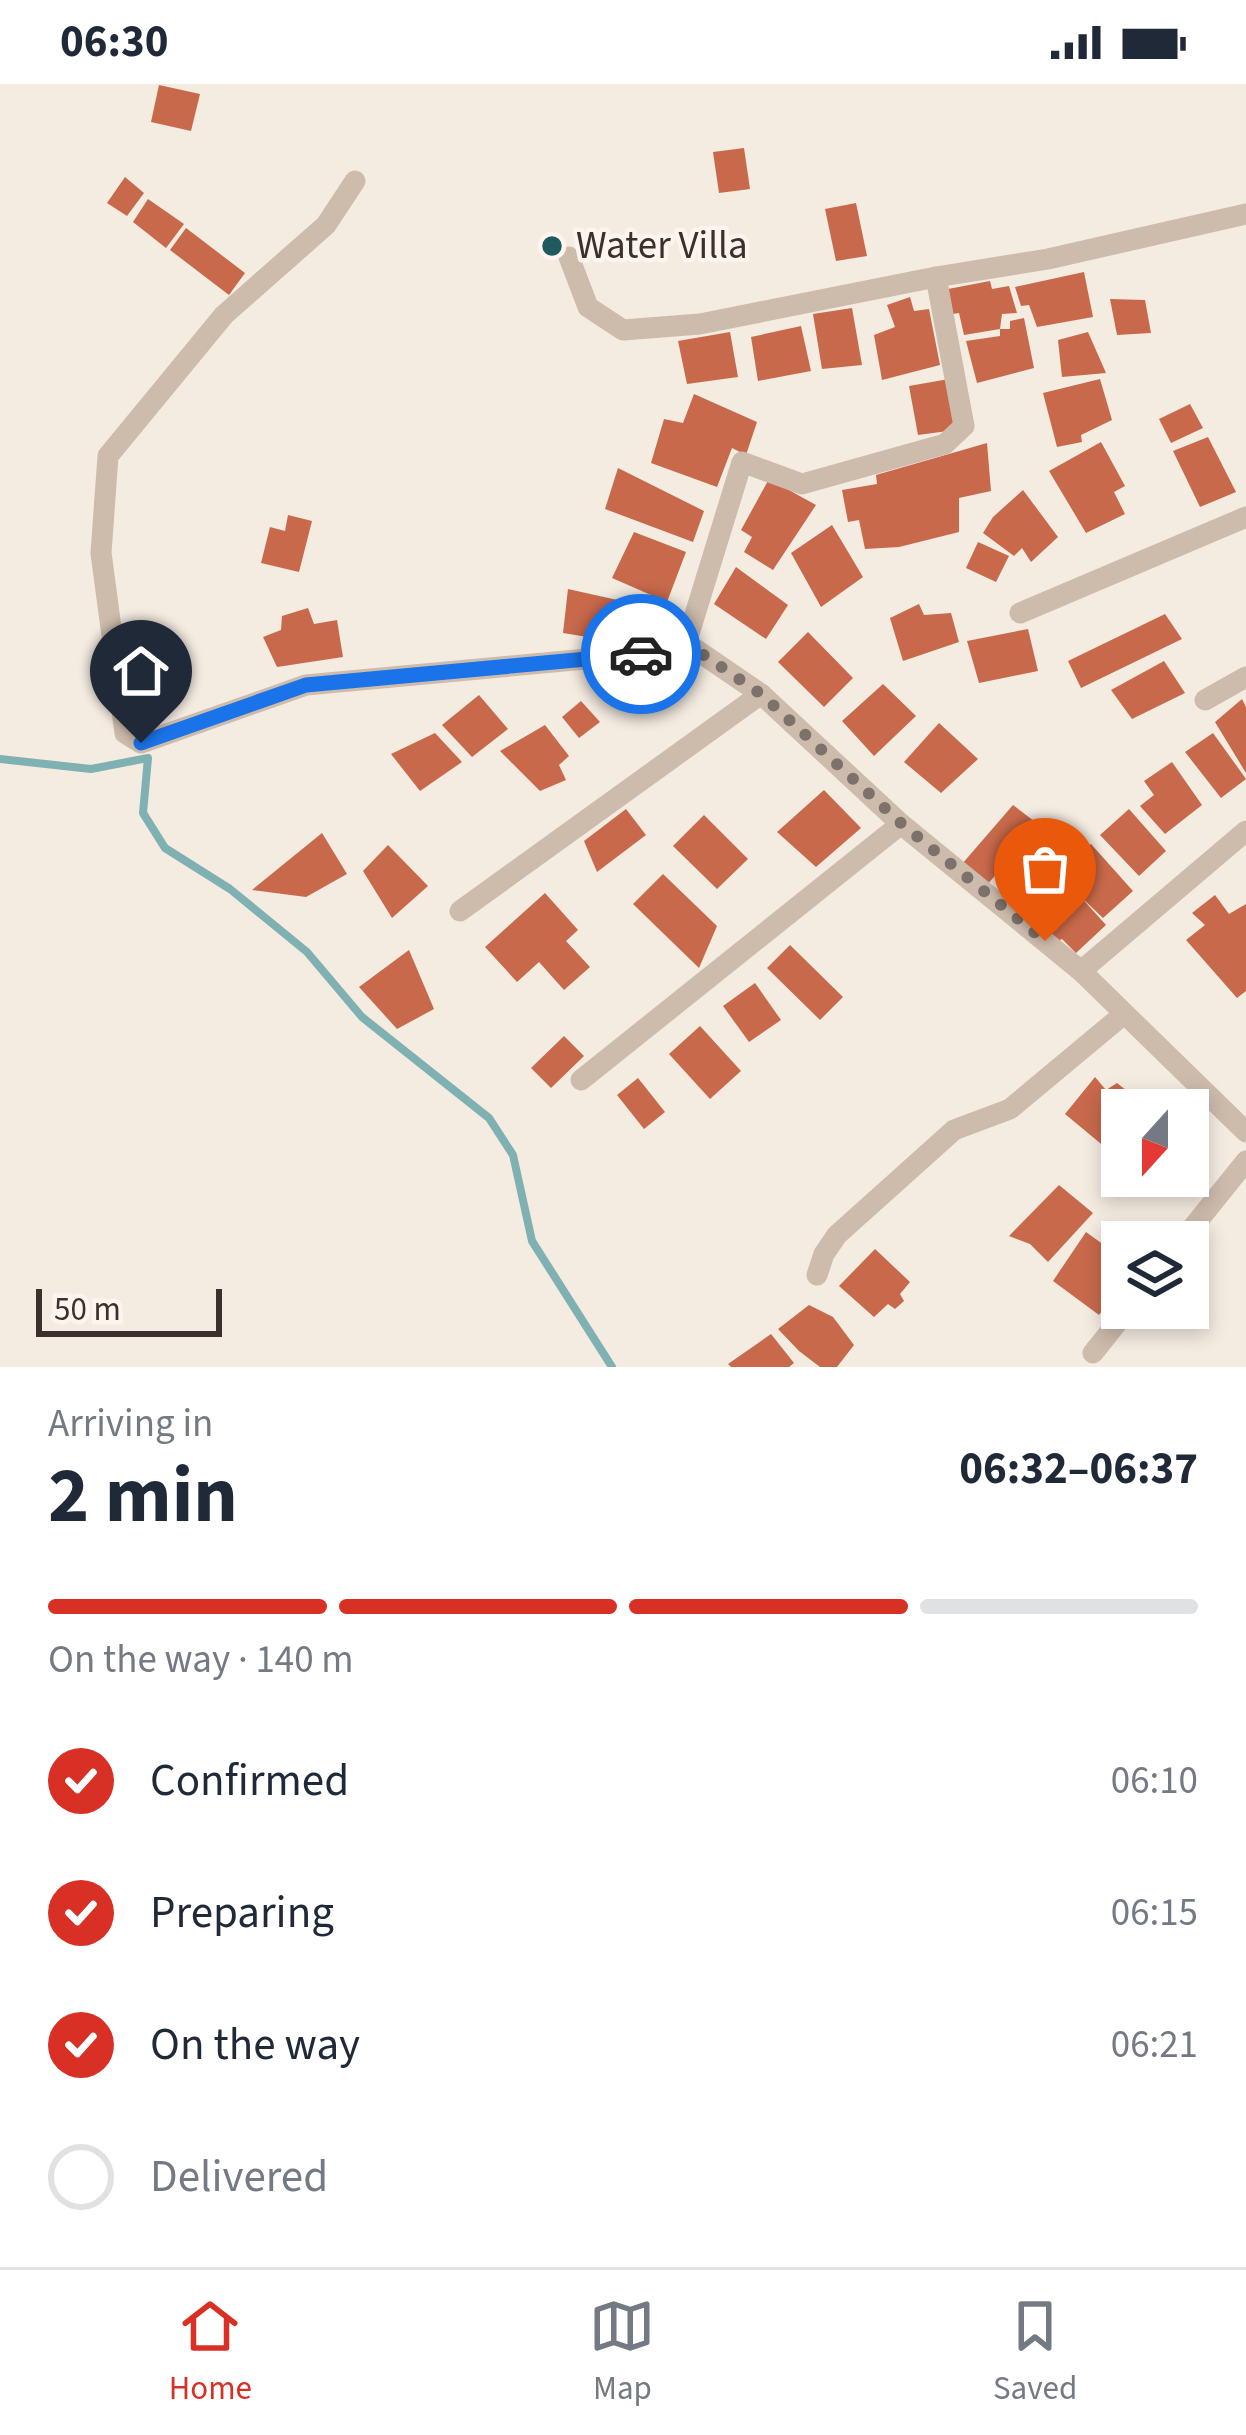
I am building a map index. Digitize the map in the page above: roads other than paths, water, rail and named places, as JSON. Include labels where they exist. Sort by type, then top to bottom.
[{"type":"street","points":[[355,181],[326,225],[224,315],[109,456],[101,553],[124,733],[141,743],[306,685],[695,649],[761,694],[902,824],[1081,971],[1246,1132]]},
{"type":"street","points":[[569,256],[588,307],[622,330],[700,324],[1048,259],[1246,214]]},
{"type":"street","points":[[684,650],[742,462],[802,484],[944,444],[964,426],[936,277]]},
{"type":"street","points":[[1020,613],[1246,517]]},
{"type":"street","points":[[1205,700],[1246,677]]},
{"type":"street","points":[[460,911],[761,694]]},
{"type":"street","points":[[580,1080],[902,824]]},
{"type":"street","points":[[1081,971],[1246,831]]},
{"type":"street","points":[[817,1275],[837,1235],[954,1130],[1010,1109],[1124,1014]]},
{"type":"street","points":[[1198,1221],[1246,1161]]},
{"type":"street","points":[[1093,1353],[1112,1329]]},
{"type":"waterway","points":[[0,759],[91,769],[148,758],[143,813],[165,848],[230,889],[307,952],[362,1017],[489,1118],[513,1155],[532,1241],[612,1367]]},
{"type":"place","name":"Water Villa","points":[[552,246]]}]
